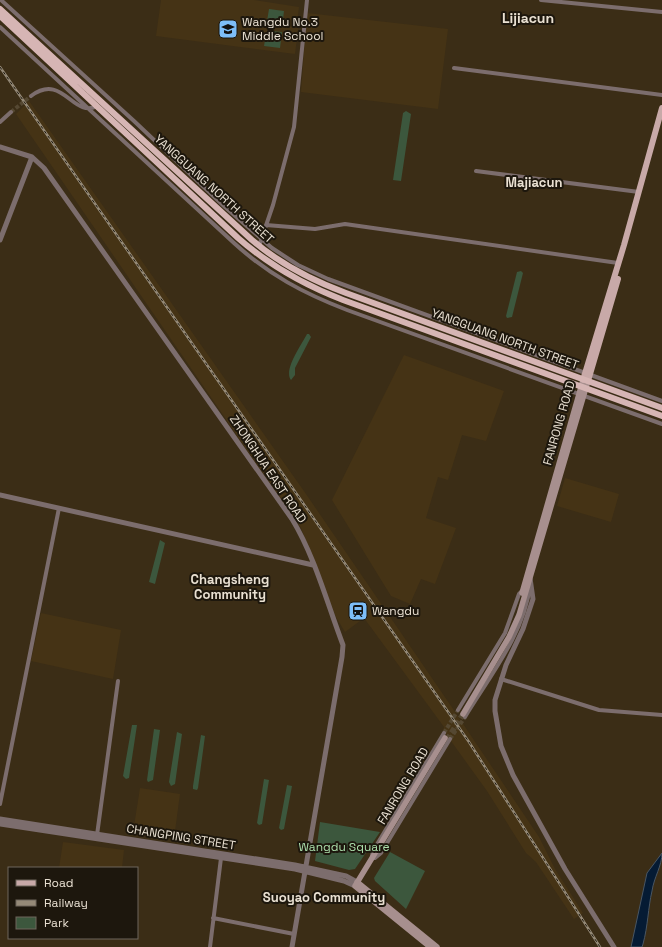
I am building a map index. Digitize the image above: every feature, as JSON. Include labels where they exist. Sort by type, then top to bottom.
[{"type":"highway","name":"YANGGUANG NORTH STREET","points":[[0,9],[259,246],[296,272],[325,285],[662,408]]},
{"type":"highway","name":"YANGGUANG NORTH STREET","points":[[0,16],[247,246],[293,278],[336,298],[662,416]]},
{"type":"main road","name":"FANRONG ROAD","points":[[588,373],[662,108]]},
{"type":"main road","name":"FANRONG ROAD","points":[[581,394],[517,614],[510,631],[461,713],[512,632],[530,578],[583,387],[662,122]]},
{"type":"main road","name":"FANRONG ROAD","points":[[357,884],[447,737]]},
{"type":"main road","points":[[357,884],[430,947]]},
{"type":"main road","points":[[357,884],[437,947]]},
{"type":"street","points":[[1,0],[130,117],[224,206],[287,258],[328,279],[662,401]]},
{"type":"street","points":[[259,246],[294,127],[307,0]]},
{"type":"street","points":[[541,0],[662,12]]},
{"type":"street","points":[[0,27],[244,252],[286,283],[339,306],[662,424]]},
{"type":"street","points":[[454,68],[662,96]]},
{"type":"street","points":[[31,96],[38,90],[54,89],[64,93],[80,107],[89,109],[97,106]]},
{"type":"street","points":[[0,122],[11,112]]},
{"type":"street","name":"ZHONGHUA EAST ROAD","points":[[0,147],[32,157],[44,168],[292,519],[313,565],[343,649],[292,947]]},
{"type":"street","points":[[0,240],[32,157]]},
{"type":"street","points":[[476,171],[639,192]]},
{"type":"street","points":[[266,224],[315,229],[345,224],[618,263]]},
{"type":"street","points":[[0,495],[313,565]]},
{"type":"street","points":[[0,804],[2,783],[59,508]]},
{"type":"street","points":[[530,578],[533,599],[523,629],[506,665],[495,700],[495,711],[505,757],[565,869],[613,945],[619,947]]},
{"type":"street","points":[[501,679],[599,710],[662,715]]},
{"type":"street","points":[[97,835],[118,681]]},
{"type":"street","name":"CHANGPING STREET","points":[[0,819],[346,876],[357,884]]},
{"type":"street","name":"CHANGPING STREET","points":[[0,824],[221,858],[306,869]]},
{"type":"street","points":[[210,947],[221,858]]},
{"type":"street","points":[[213,918],[294,934]]},
{"type":"shaded area","name":"Wangdu No.3 Middle School","points":[[161,0],[254,0],[299,7],[297,22],[299,23],[295,54],[156,36]]},
{"type":"shaded area","points":[[307,13],[448,29],[438,109],[301,92]]},
{"type":"shaded area","points":[[29,101],[306,494],[451,706],[539,837],[555,869],[583,913],[574,919],[536,862],[526,853],[487,791],[443,730],[444,727],[364,618],[345,632],[336,617],[301,528],[16,114]]},
{"type":"shaded area","points":[[404,355],[504,391],[486,441],[462,435],[448,480],[438,477],[426,518],[456,528],[435,584],[421,579],[410,604],[391,596],[332,500]]},
{"type":"shaded area","points":[[565,478],[619,494],[611,522],[557,506]]},
{"type":"shaded area","points":[[41,613],[121,630],[113,679],[31,661]]},
{"type":"shaded area","points":[[140,788],[180,794],[175,831],[134,826]]},
{"type":"shaded area","points":[[63,842],[124,850],[122,867],[59,867]]},
{"type":"green space","points":[[269,9],[284,11],[282,27],[270,25],[267,21]]},
{"type":"green space","points":[[270,31],[282,32],[280,48],[264,46],[266,34]]},
{"type":"green space","points":[[406,111],[411,114],[401,181],[393,180],[403,113]]},
{"type":"green space","points":[[521,271],[523,273],[512,317],[507,318],[506,316],[517,272]]},
{"type":"green space","points":[[307,334],[311,337],[295,368],[295,375],[291,380],[289,370],[291,364]]},
{"type":"green space","points":[[160,540],[165,543],[155,584],[149,582]]},
{"type":"green space","points":[[132,725],[137,725],[129,778],[126,779],[123,776]]},
{"type":"green space","points":[[154,729],[160,730],[153,780],[148,782],[147,780]]},
{"type":"green space","points":[[177,732],[182,734],[175,784],[171,786],[169,782]]},
{"type":"green space","points":[[201,735],[205,736],[197,790],[193,789],[193,786]]},
{"type":"green space","points":[[264,779],[269,780],[262,824],[259,825],[257,823]]},
{"type":"green space","points":[[287,785],[292,786],[284,829],[281,830],[279,828]]},
{"type":"green space","name":"Wangdu Square","points":[[320,822],[380,832],[355,869],[349,870],[315,861]]},
{"type":"green space","points":[[390,852],[425,871],[406,909],[375,881],[374,878]]},
{"type":"water","points":[[662,853],[661,862],[653,886],[643,944],[642,947],[631,947],[647,873]]},
{"type":"tunnel","points":[[11,112],[31,96]]},
{"type":"tunnel","points":[[444,733],[458,710]]},
{"type":"tunnel","points":[[447,740],[463,714]]},
{"type":"tunnel","points":[[450,739],[465,717]]},
{"type":"railway","points":[[0,67],[469,742],[600,947]]},
{"type":"place","name":"Wangdu No.3 Middle School","points":[[228,29]]},
{"type":"place","name":"Wangdu","points":[[358,611]]},
{"type":"district","name":"Lijiacun","points":[[528,18]]},
{"type":"district","name":"Majiacun","points":[[534,182]]},
{"type":"district","name":"Changsheng Community","points":[[230,586]]},
{"type":"district","name":"Suoyao Community","points":[[324,897]]}]
